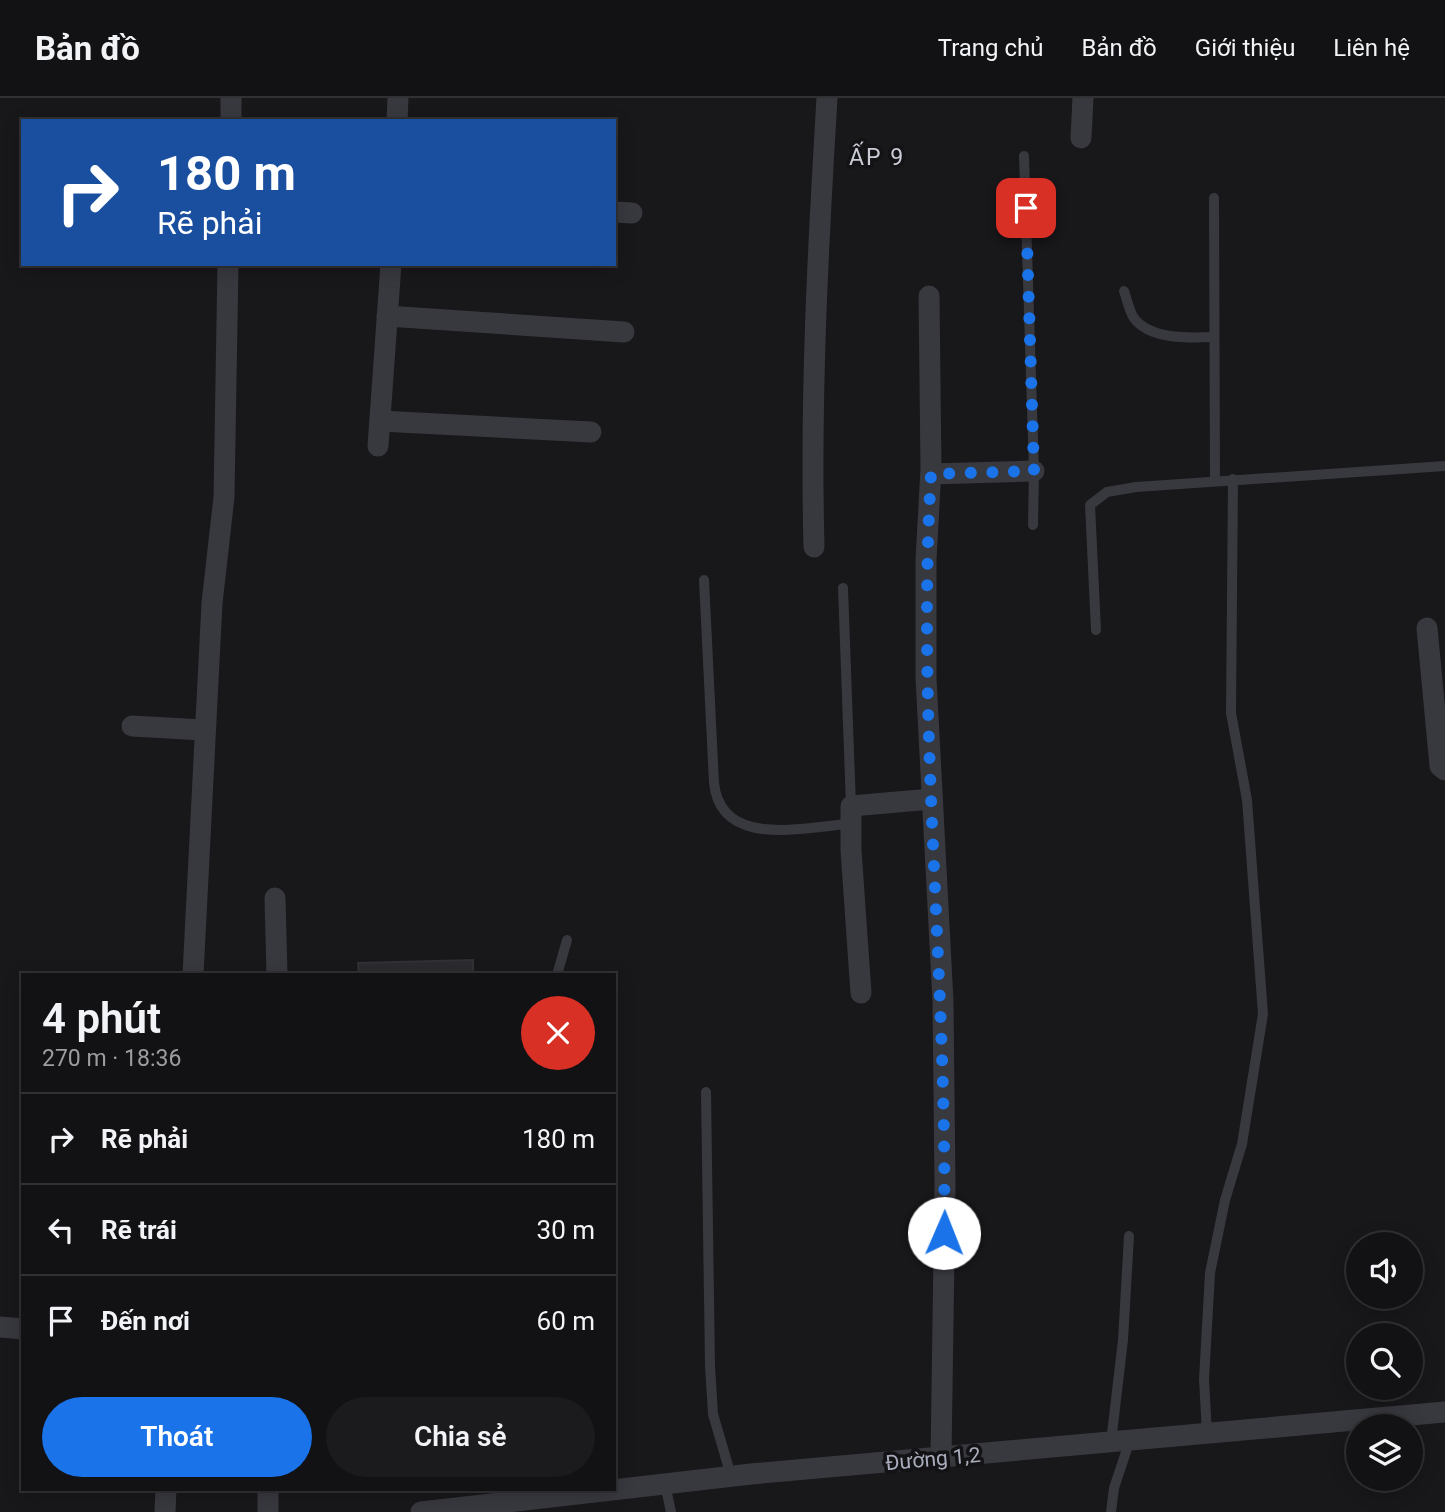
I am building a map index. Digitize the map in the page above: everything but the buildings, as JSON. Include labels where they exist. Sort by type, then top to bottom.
[{"type":"street","points":[[230,119],[231,98]]},
{"type":"street","points":[[397,119],[398,98]]},
{"type":"street","points":[[814,547],[812,460],[816,279],[827,98]]},
{"type":"street","points":[[1082,138],[1083,98]]},
{"type":"street","points":[[192,973],[212,603],[224,497],[228,266]]},
{"type":"street","points":[[378,446],[391,266]]},
{"type":"street","points":[[929,296],[931,474],[926,560],[926,652],[943,1001],[945,1132],[941,1459]]},
{"type":"street","points":[[387,316],[624,332]]},
{"type":"street","points":[[380,421],[592,432]]},
{"type":"street","points":[[931,474],[1034,471]]},
{"type":"street","points":[[1427,628],[1440,766],[1445,771]]},
{"type":"street","points":[[132,726],[204,730]]},
{"type":"street","points":[[861,993],[851,815],[932,799]]},
{"type":"street","points":[[275,898],[277,973]]},
{"type":"street","points":[[0,1327],[21,1329]]},
{"type":"street","name":"Đường 1,2","points":[[421,1512],[485,1497],[590,1503],[665,1484],[731,1476],[1445,1412]]},
{"type":"street","points":[[166,1491],[166,1512]]},
{"type":"street","points":[[268,1491],[268,1512]]},
{"type":"lane","points":[[1024,156],[1034,471],[1033,525]]},
{"type":"lane","points":[[1214,198],[1215,481]]},
{"type":"lane","points":[[1124,291],[1134,319],[1156,332],[1183,338],[1214,337]]},
{"type":"lane","points":[[1096,630],[1090,505],[1107,492],[1233,479],[1445,466]]},
{"type":"lane","points":[[1207,1433],[1204,1379],[1210,1273],[1225,1200],[1242,1144],[1263,1014],[1247,800],[1231,713],[1233,479]]},
{"type":"lane","points":[[704,580],[713,783],[720,808],[735,822],[752,830],[851,815],[843,588]]},
{"type":"lane","points":[[558,973],[567,940]]},
{"type":"lane","points":[[706,1092],[713,1414],[731,1476]]},
{"type":"lane","points":[[1111,1512],[1121,1441],[1129,1237]]},
{"type":"lane","points":[[665,1484],[671,1512]]},
{"type":"district","name":"ẤP 9","points":[[877,157]]},
{"type":"route","points":[[944,1233],[943,1001],[926,678],[926,560],[931,474],[1034,471],[1026,208]]}]
